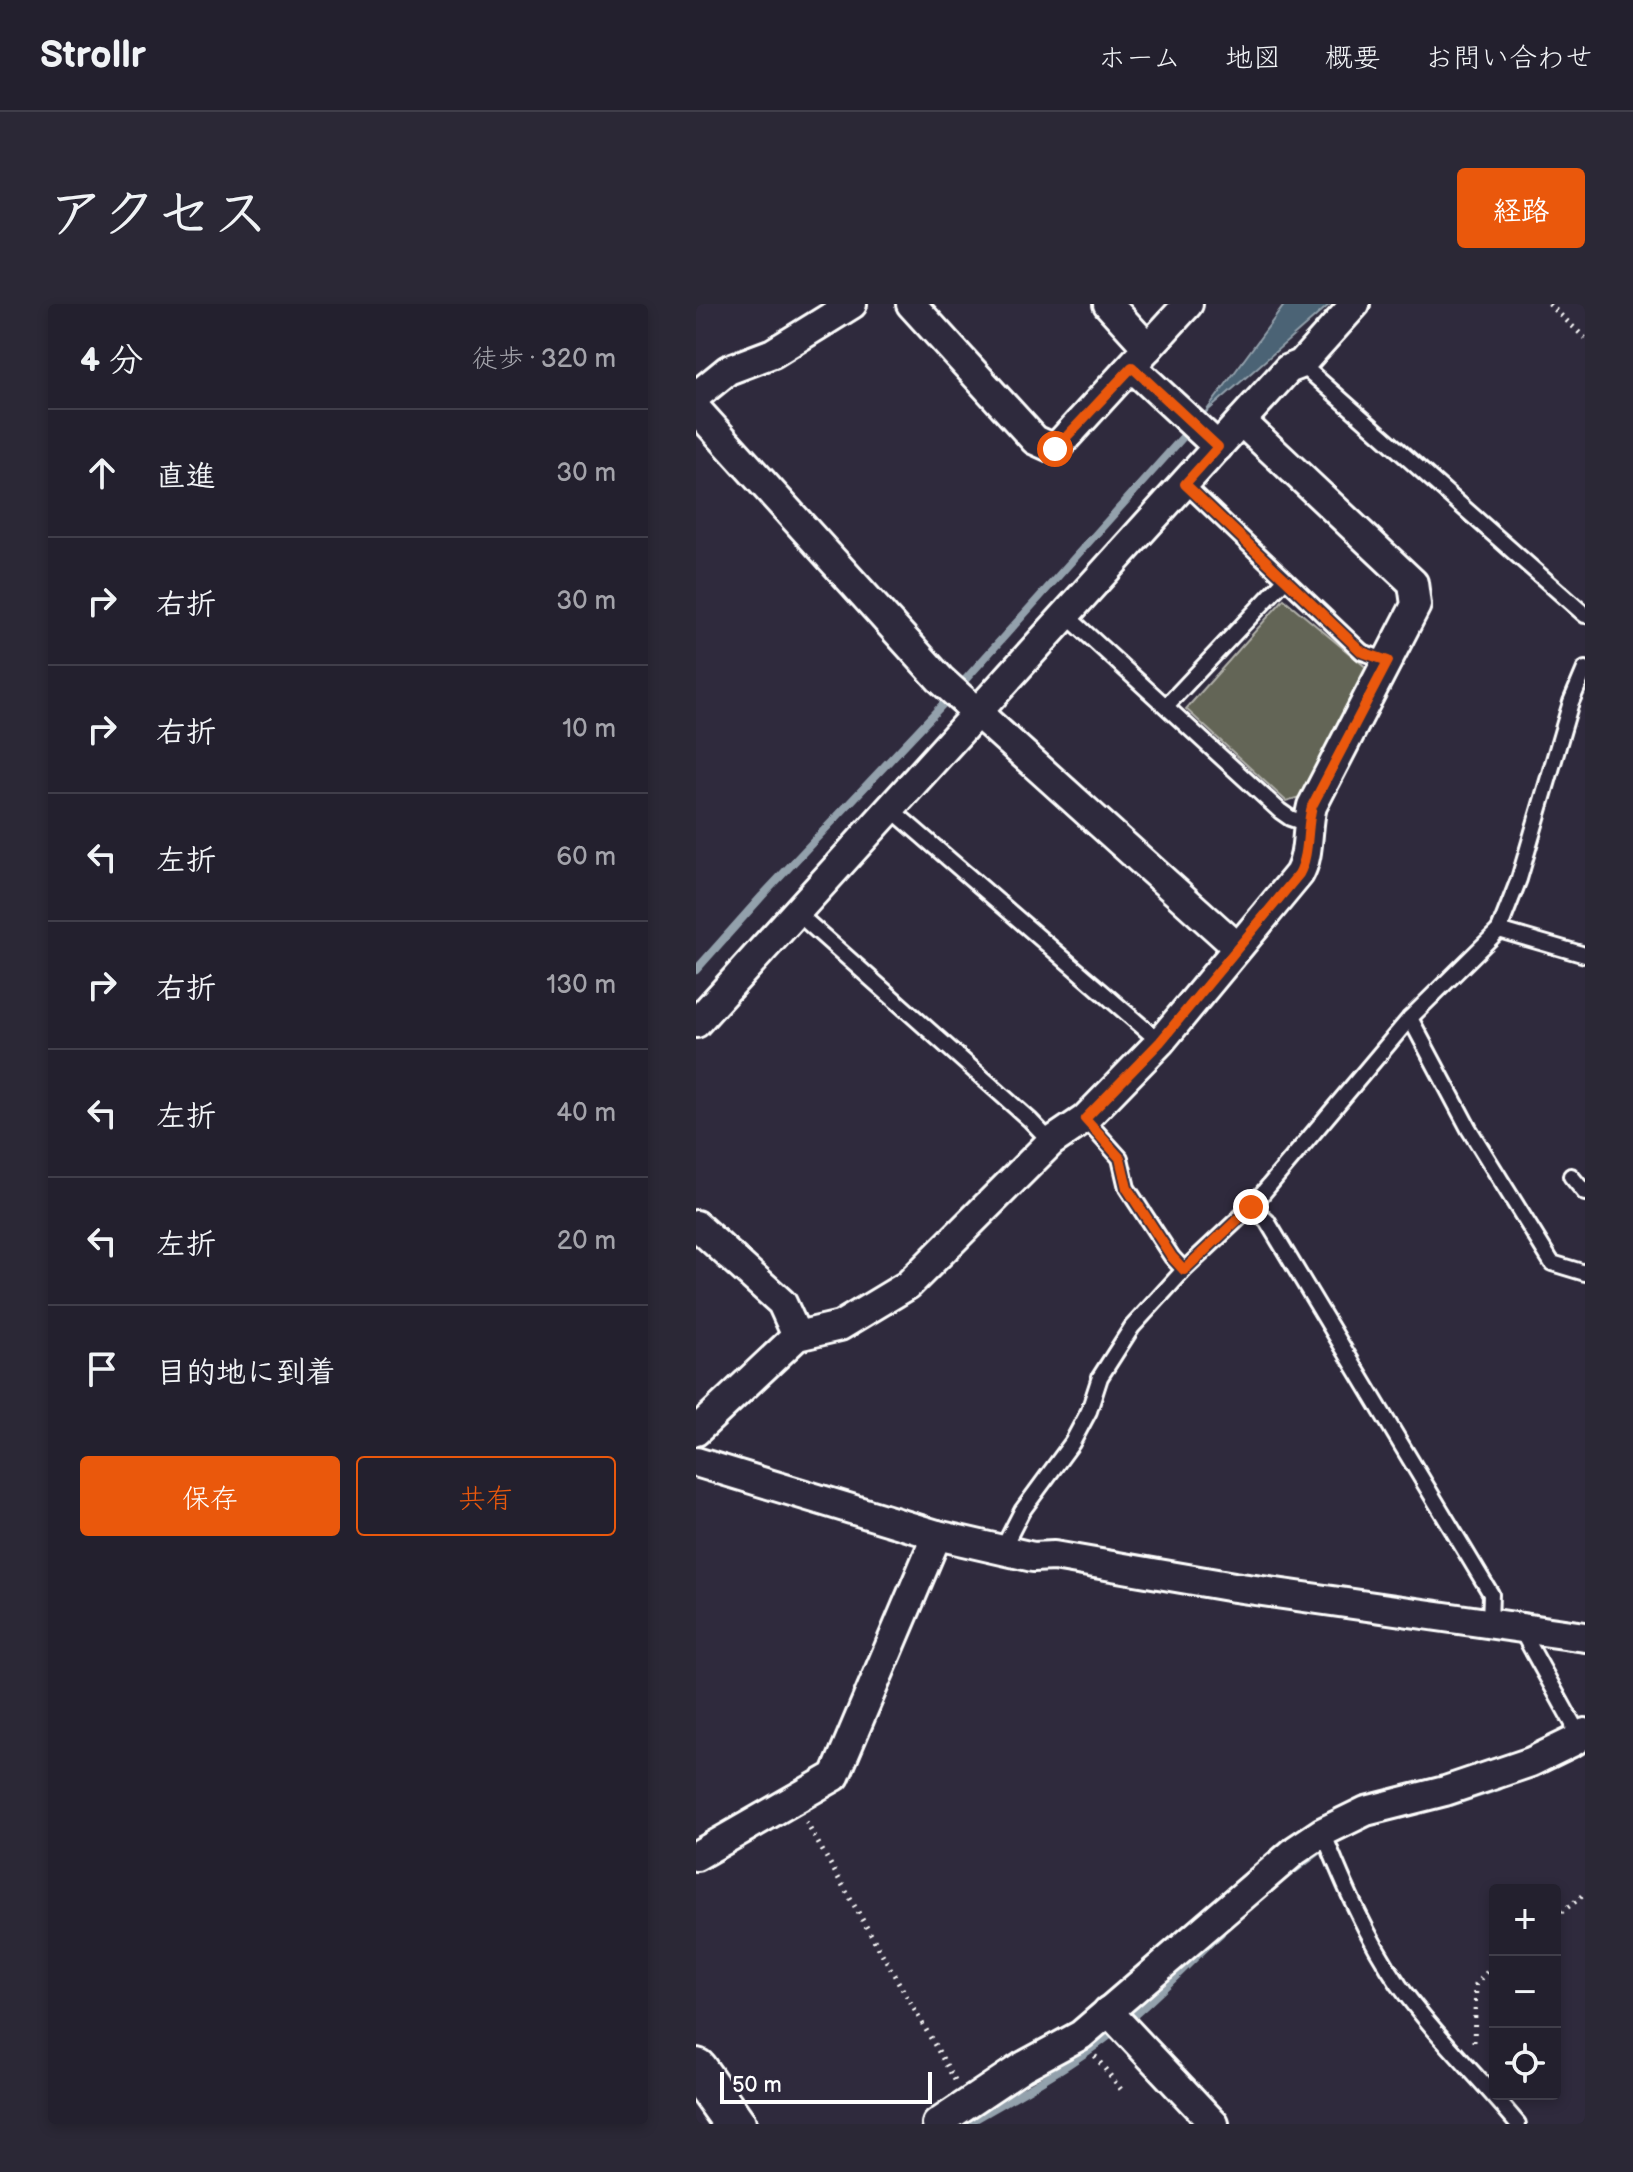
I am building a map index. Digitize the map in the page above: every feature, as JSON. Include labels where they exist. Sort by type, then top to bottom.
[{"type":"main road","points":[[696,2069],[735,2124]]},
{"type":"street","points":[[696,396],[728,370],[773,353],[852,304]]},
{"type":"street","points":[[911,304],[1035,440],[1055,449],[1188,304]]},
{"type":"street","points":[[1108,304],[1140,358],[1175,407],[1213,442]]},
{"type":"street","points":[[696,1023],[1185,484],[1213,442],[1241,421],[1288,369],[1301,364],[1355,304]]},
{"type":"street","points":[[696,409],[940,679],[1237,947]]},
{"type":"street","points":[[696,1431],[797,1336],[840,1326],[908,1285],[1051,1142],[1085,1119],[1160,1042],[1305,863],[1307,824],[1312,806],[1416,605],[1413,583],[1241,421]]},
{"type":"street","points":[[696,1225],[782,1303],[797,1336]]},
{"type":"street","points":[[696,1462],[937,1535],[1033,1557],[1054,1556],[1234,1587],[1585,1637]]},
{"type":"street","points":[[696,1856],[835,1776],[937,1535]]},
{"type":"street","points":[[937,2124],[1022,2067],[1081,2035],[1296,1850],[1323,1832],[1366,1811],[1445,1791],[1581,1744]]},
{"type":"street","points":[[1108,2011],[1214,2124]]},
{"type":"lane","points":[[1301,364],[1585,615]]},
{"type":"lane","points":[[1185,484],[1362,652],[1388,661]]},
{"type":"lane","points":[[1166,706],[1284,581]]},
{"type":"lane","points":[[1066,615],[1280,811],[1307,824]]},
{"type":"lane","points":[[1002,1550],[1022,1511],[1072,1443],[1089,1411],[1100,1377],[1132,1327],[1184,1270],[1251,1207],[1410,1018],[1499,930],[1519,879],[1571,702],[1585,669]]},
{"type":"lane","points":[[891,809],[1160,1042]]},
{"type":"lane","points":[[796,912],[1051,1142]]},
{"type":"lane","points":[[1499,930],[1585,955]]},
{"type":"lane","points":[[1410,1018],[1469,1129],[1552,1263],[1585,1273]]},
{"type":"lane","points":[[1085,1119],[1120,1158],[1127,1188],[1172,1257],[1184,1270]]},
{"type":"lane","points":[[1571,1176],[1585,1193]]},
{"type":"lane","points":[[1251,1207],[1267,1221],[1491,1594],[1490,1622]]},
{"type":"lane","points":[[1520,1628],[1581,1744]]},
{"type":"lane","points":[[1323,1832],[1358,1915],[1397,1982],[1419,2012],[1518,2124]]},
{"type":"path","points":[[1549,304],[1585,338]]},
{"type":"path","points":[[793,1800],[968,2102]]},
{"type":"path","points":[[1561,1912],[1585,1894]]},
{"type":"path","points":[[1481,2079],[1473,2036],[1476,1985],[1489,1970]]},
{"type":"path","points":[[1081,2035],[1123,2092]]},
{"type":"green space","points":[[1284,599],[1368,669],[1300,797],[1286,801],[1186,709]]},
{"type":"water","points":[[1285,304],[1330,304],[1204,414]]},
{"type":"waterway","points":[[965,680],[1192,427]]},
{"type":"waterway","points":[[696,970],[945,702]]},
{"type":"waterway","points":[[1451,1803],[1499,1787]]},
{"type":"waterway","points":[[1295,1869],[1319,1851]]},
{"type":"waterway","points":[[967,2124],[1052,2074],[1113,2033],[1221,1933]]},
{"type":"route","points":[[1055,449],[1132,367],[1218,447],[1185,484],[1362,652],[1388,661],[1312,806],[1307,824],[1305,863],[1299,874],[1160,1042],[1085,1119],[1120,1158],[1127,1188],[1172,1257],[1184,1270],[1251,1207]]}]
